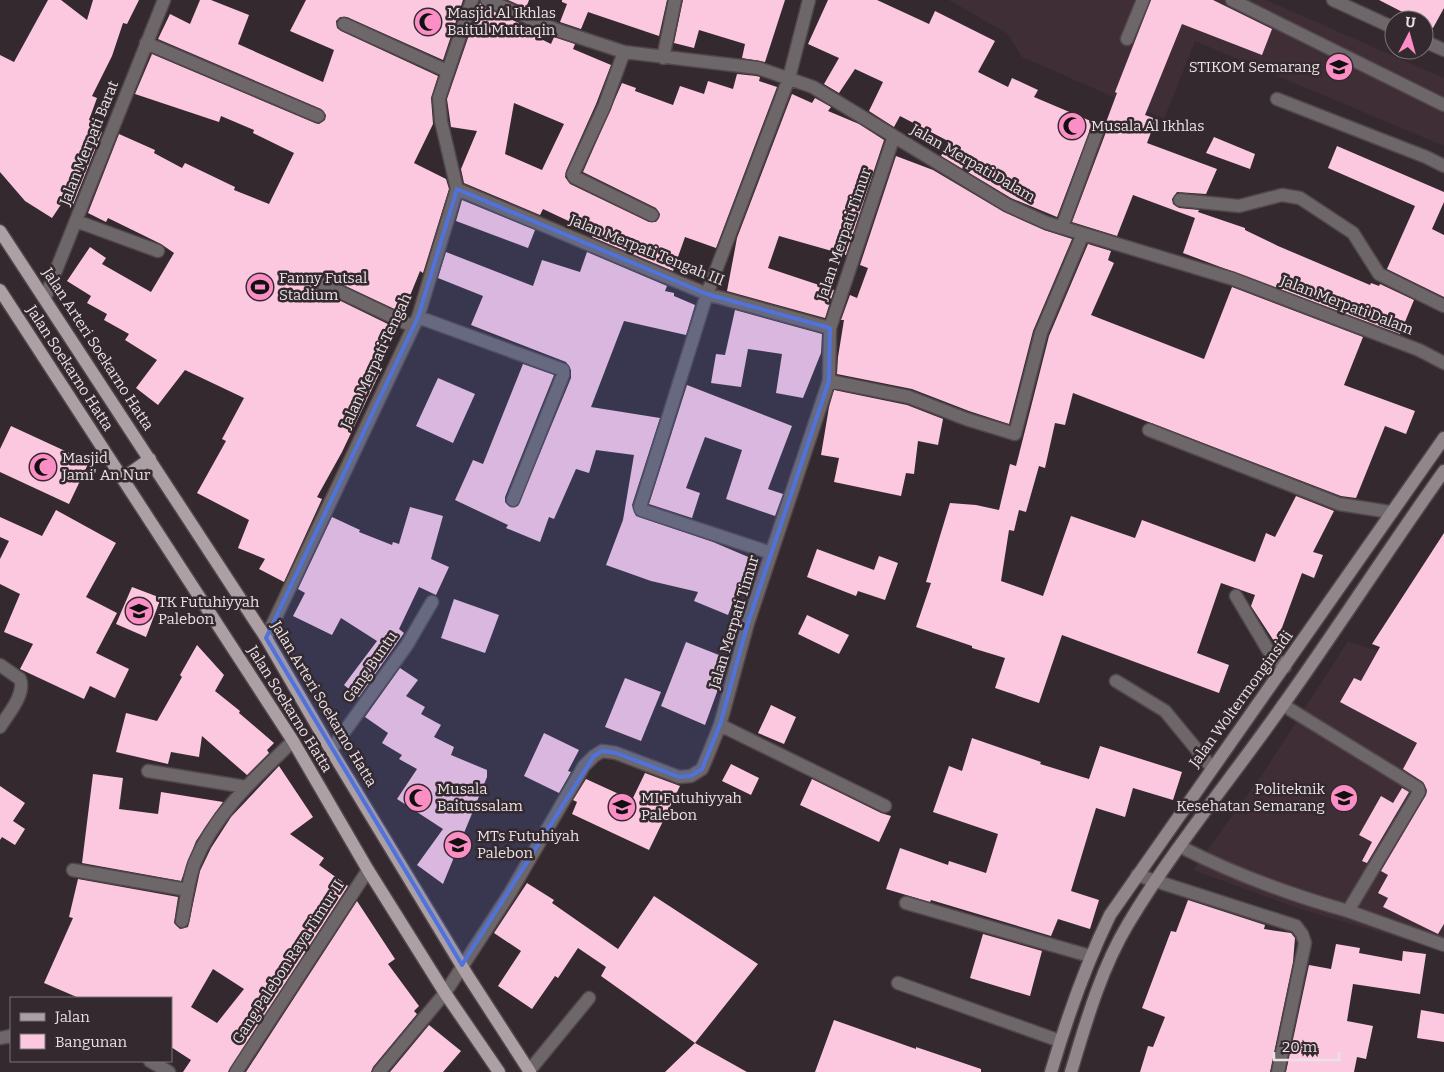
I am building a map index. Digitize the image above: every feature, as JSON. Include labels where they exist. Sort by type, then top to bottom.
[{"type":"main road","name":"Jalan Arteri Soekarno Hatta","points":[[0,231],[266,638],[331,750],[462,965],[530,1072]]},
{"type":"main road","name":"Jalan Soekarno Hatta","points":[[0,290],[293,741],[368,870],[445,993],[499,1072]]},
{"type":"main road","name":"Jalan Woltermonginsidi","points":[[1050,1072],[1090,956],[1110,915],[1285,667],[1390,512],[1439,454],[1444,438]]},
{"type":"main road","points":[[123,478],[150,459]]},
{"type":"main road","points":[[1071,1072],[1108,964],[1128,925],[1156,882],[1283,705],[1444,471]]},
{"type":"street","name":"Jalan Merpati Barat","points":[[45,298],[164,0]]},
{"type":"street","points":[[457,189],[441,120],[439,98],[472,0]]},
{"type":"street","name":"Jalan Merpati Dalam","points":[[488,0],[557,30],[624,52],[758,68],[789,78],[813,88],[1007,205],[1083,234],[1233,279],[1420,350],[1444,363]]},
{"type":"street","points":[[663,58],[675,0]]},
{"type":"street","points":[[772,553],[640,509],[707,294],[789,78],[809,0]]},
{"type":"street","points":[[1128,38],[1142,0]]},
{"type":"street","points":[[1232,0],[1444,106]]},
{"type":"street","points":[[1333,0],[1384,23]]},
{"type":"street","points":[[344,24],[447,71]]},
{"type":"street","points":[[146,43],[318,116]]},
{"type":"street","points":[[624,52],[604,106],[573,174],[574,177],[652,214]]},
{"type":"street","points":[[1277,99],[1426,157],[1444,166]]},
{"type":"street","points":[[1062,227],[1098,129]]},
{"type":"street","name":"Jalan Merpati Timur","points":[[379,1072],[445,993],[510,893],[584,766],[594,756],[602,751],[616,753],[679,777],[691,776],[702,769],[720,725],[748,623],[829,381],[830,328],[894,136]]},
{"type":"street","name":"Jalan Merpati Tengah III","points":[[457,189],[707,294],[830,328]]},
{"type":"street","name":"Jalan Merpati Tengah","points":[[266,638],[415,322],[457,189]]},
{"type":"street","points":[[1180,200],[1239,206],[1282,195],[1300,198],[1353,233],[1379,274],[1444,306]]},
{"type":"street","points":[[76,221],[158,251]]},
{"type":"street","points":[[829,381],[909,396],[966,419],[1015,434],[1041,333],[1083,234]]},
{"type":"street","points":[[317,281],[415,322],[563,370],[563,375],[513,500]]},
{"type":"street","points":[[1149,430],[1339,504],[1390,512]]},
{"type":"street","points":[[1236,596],[1268,650],[1285,667]]},
{"type":"street","name":"Gang Buntu","points":[[331,750],[407,644],[432,602]]},
{"type":"street","points":[[0,666],[20,679],[21,692],[0,727]]},
{"type":"street","points":[[1116,681],[1165,711],[1212,768]]},
{"type":"street","points":[[1283,705],[1418,788],[1419,792],[1348,911]]},
{"type":"street","points":[[720,725],[885,806]]},
{"type":"street","points":[[182,921],[192,870],[201,850],[229,805],[293,741]]},
{"type":"street","points":[[148,771],[246,787]]},
{"type":"street","points":[[1181,847],[1203,858],[1301,898],[1348,911],[1444,945]]},
{"type":"street","points":[[73,870],[188,890]]},
{"type":"street","name":"Gang Palebon Raya Timur II","points":[[236,1072],[368,870]]},
{"type":"street","points":[[1137,875],[1296,926],[1302,934],[1305,943],[1278,1072]]},
{"type":"street","points":[[906,903],[1090,956]]},
{"type":"street","points":[[898,983],[1060,1041]]},
{"type":"street","points":[[530,1072],[589,998]]},
{"type":"street","points":[[152,1062],[169,1072]]},
{"type":"highlighted area","points":[[457,189],[707,294],[830,328],[829,381],[748,623],[720,725],[702,769],[691,776],[679,777],[616,753],[602,751],[594,756],[462,965],[266,638],[418,317]]},
{"type":"shaded area","name":"STIKOM Semarang","points":[[949,0],[1266,0],[1384,52],[1384,60],[1403,60],[1444,78],[1444,146],[1195,41],[1164,119],[1022,57],[1008,34]]},
{"type":"shaded area","name":"Politeknik Kesehatan Semarang","points":[[1348,641],[1444,673],[1444,951],[1300,909],[1193,870],[1266,769]]},
{"type":"building","points":[[48,0],[61,0],[87,20],[93,0],[139,0],[127,24],[123,23],[112,56],[92,96],[97,98],[89,120],[100,126],[98,130],[102,132],[73,205],[64,200],[52,218],[25,201],[0,172],[0,55],[14,62]]},
{"type":"building","points":[[200,0],[211,0],[249,15],[238,44],[323,82],[334,50],[290,31],[306,0],[463,0],[443,60],[347,17],[340,17],[336,21],[337,28],[341,31],[438,76],[431,98],[433,124],[414,163],[446,179],[449,189],[423,273],[420,271],[403,313],[320,274],[313,274],[310,278],[310,285],[314,288],[396,328],[390,339],[388,338],[371,371],[379,374],[342,452],[317,497],[322,499],[284,582],[259,569],[265,559],[238,548],[249,520],[197,493],[226,441],[222,439],[244,398],[185,370],[158,405],[136,388],[157,360],[125,340],[129,334],[104,320],[107,314],[87,303],[91,296],[67,281],[90,247],[106,258],[102,264],[151,292],[174,253],[161,244],[108,218],[106,222],[88,213],[119,134],[155,150],[154,153],[182,168],[185,163],[235,187],[234,190],[269,204],[294,153],[253,133],[254,130],[221,116],[219,122],[135,94],[152,54],[315,123],[319,124],[325,120],[326,115],[321,109],[158,39],[170,14],[190,24]]},
{"type":"building","points":[[508,0],[529,0],[526,8]]},
{"type":"building","points":[[562,0],[667,0],[659,36],[588,12],[581,29],[560,22],[567,4],[562,2]]},
{"type":"building","points":[[683,0],[785,0],[765,62],[742,58],[745,44],[699,30],[694,48],[674,43]]},
{"type":"building","points":[[828,0],[877,0],[929,24],[935,11],[995,41],[978,72],[1008,87],[1012,78],[1038,90],[1034,97],[1093,122],[1057,217],[1011,198],[941,156],[950,142],[900,116],[894,127],[869,111],[883,82],[855,69],[839,93],[824,84],[839,58],[808,44]]},
{"type":"building","points":[[1151,0],[1213,0],[1272,29],[1262,55],[1182,24],[1145,115],[1156,119],[1147,143],[1217,169],[1206,194],[1177,192],[1172,199],[1173,204],[1179,208],[1199,210],[1198,212],[1245,228],[1245,230],[1278,246],[1370,285],[1371,283],[1379,286],[1380,284],[1414,300],[1400,334],[1183,253],[1195,218],[1133,195],[1117,236],[1072,222],[1106,132],[1105,125],[1117,93],[1115,92]]},
{"type":"building","points":[[1379,0],[1444,0],[1444,8],[1434,26],[1434,10],[1398,10]]},
{"type":"building","points":[[480,3],[484,7],[519,23],[517,27],[551,44],[554,37],[575,44],[573,49],[611,65],[565,177],[570,184],[649,222],[656,222],[660,214],[656,208],[583,172],[622,83],[636,88],[635,91],[673,105],[680,86],[704,94],[708,81],[733,89],[737,74],[760,77],[759,81],[777,87],[716,248],[685,237],[673,271],[592,237],[594,233],[543,209],[540,215],[464,183],[461,169],[477,131],[451,127],[447,99]],"holes":[[[514,103],[564,124],[542,170],[505,154]]]},
{"type":"building","points":[[792,94],[812,103],[815,98],[831,107],[828,111],[859,124],[884,140],[846,255],[779,236],[768,268],[834,290],[825,318],[727,291],[737,238]]},
{"type":"building","points":[[1214,137],[1255,154],[1250,169],[1206,153]]},
{"type":"building","points":[[1337,146],[1444,192],[1444,202],[1432,229],[1444,235],[1444,297],[1387,269],[1415,206],[1328,168]]},
{"type":"building","points":[[896,156],[933,170],[1004,212],[1044,230],[1072,239],[1033,331],[1009,424],[912,389],[837,374],[844,320],[841,320],[850,295],[857,298],[868,268],[860,265]]},
{"type":"building","points":[[462,200],[535,230],[528,248],[456,221]]},
{"type":"building","points":[[1088,244],[1111,251],[1108,260],[1114,263],[1091,315],[1204,359],[1232,287],[1363,337],[1344,385],[1415,411],[1406,434],[1385,426],[1356,498],[1341,496],[1073,393],[1065,425],[1055,423],[1045,468],[1039,466],[1026,512],[1019,510],[1014,531],[1009,530],[1001,581],[1043,596],[1071,516],[1135,538],[1142,520],[1255,562],[1266,533],[1275,537],[1296,496],[1334,511],[1313,552],[1323,555],[1314,578],[1302,573],[1276,644],[1251,606],[1255,595],[1221,583],[1197,653],[1229,665],[1219,693],[1062,635],[1039,703],[995,688],[1005,658],[916,627],[931,583],[926,582],[950,503],[976,505],[999,510],[1010,464],[1016,466],[1049,336]]},
{"type":"building","points":[[446,252],[533,286],[542,260],[580,272],[587,252],[667,286],[665,291],[674,293],[674,296],[695,305],[686,335],[624,321],[591,407],[660,418],[632,505],[636,516],[713,542],[760,562],[747,597],[737,592],[728,615],[694,601],[698,592],[651,581],[606,565],[623,520],[634,455],[596,450],[589,473],[576,469],[554,519],[549,517],[540,542],[506,528],[508,525],[455,500],[473,460],[483,464],[523,364],[554,375],[505,497],[505,502],[510,507],[518,506],[571,378],[571,370],[566,362],[471,325],[483,296],[438,278]]},
{"type":"building","points":[[735,310],[822,334],[821,353],[803,398],[776,393],[782,354],[748,349],[741,387],[711,383],[716,354],[725,355]]},
{"type":"building","points":[[438,378],[475,394],[453,443],[416,426]]},
{"type":"building","points":[[687,385],[792,426],[768,489],[783,494],[775,516],[726,499],[742,450],[705,437],[686,488],[700,493],[692,518],[649,504]]},
{"type":"building","points":[[834,390],[907,405],[943,419],[938,445],[918,441],[914,474],[906,473],[901,496],[834,482],[839,458],[821,455],[829,407]]},
{"type":"building","name":"Masjid Jami' An Nur","points":[[11,426],[89,462],[69,504],[0,472],[0,449]]},
{"type":"building","points":[[410,507],[443,516],[431,559],[449,567],[436,595],[419,587],[399,629],[404,633],[359,697],[344,685],[377,641],[341,618],[332,635],[293,616],[305,593],[298,589],[332,517],[360,530],[359,532],[392,545],[393,542],[399,544]]},
{"type":"building","points":[[56,510],[116,543],[86,597],[117,613],[96,653],[129,669],[115,698],[90,686],[84,699],[20,669],[33,644],[4,632],[20,594],[0,584],[0,559],[9,541],[0,537],[0,517],[42,536]]},
{"type":"building","points":[[1444,533],[1444,924],[1438,934],[1383,907],[1388,898],[1378,893],[1388,875],[1381,871],[1426,795],[1427,790],[1423,782],[1403,769],[1417,743],[1340,702],[1354,678],[1361,681],[1380,647],[1372,644]]},
{"type":"building","points":[[817,549],[874,570],[879,556],[898,563],[885,600],[858,591],[856,596],[807,577]]},
{"type":"building","name":"TK Futuhiyyah Palebon","points":[[132,587],[161,598],[146,637],[116,624]]},
{"type":"building","points":[[454,599],[499,615],[485,653],[441,638]]},
{"type":"building","points":[[807,615],[849,635],[839,654],[798,634]]},
{"type":"building","points":[[686,642],[729,659],[705,725],[661,706]]},
{"type":"building","points":[[197,645],[224,675],[215,691],[240,711],[239,713],[274,743],[267,750],[269,753],[247,775],[202,736],[199,757],[171,752],[168,764],[116,752],[126,713],[157,721],[182,677],[180,675]]},
{"type":"building","points":[[400,668],[418,680],[406,696],[425,707],[421,714],[441,725],[434,737],[454,747],[451,755],[487,770],[487,777],[443,884],[417,865],[443,829],[397,799],[417,769],[399,759],[402,755],[382,743],[388,733],[365,717]]},
{"type":"building","points":[[625,678],[661,692],[641,741],[605,727]]},
{"type":"building","points":[[771,705],[796,717],[784,744],[758,733]]},
{"type":"building","points":[[544,733],[579,750],[568,771],[571,772],[559,793],[524,776]]},
{"type":"building","points":[[972,738],[1041,762],[1040,764],[1089,779],[1100,746],[1182,772],[1173,800],[1133,788],[1125,817],[1096,808],[1071,891],[1099,900],[1090,929],[1058,919],[1051,936],[931,900],[930,902],[886,889],[900,848],[948,865],[949,861],[986,873],[998,834],[933,812],[949,766],[962,771]]},
{"type":"building","points":[[731,764],[759,778],[751,795],[722,781]]},
{"type":"building","points":[[279,766],[313,817],[290,834],[324,858],[319,865],[348,886],[228,1072],[183,1072],[191,1060],[172,1048],[172,997],[77,997],[44,983],[73,918],[69,917],[78,879],[178,897],[174,923],[180,929],[188,927],[200,871],[211,848],[231,817]],"holes":[[[213,969],[244,989],[217,1023],[191,1007]]]},
{"type":"building","name":"MI Futuhiyyah Palebon","points":[[645,773],[680,786],[649,850],[572,814],[577,802],[573,800],[586,779],[632,800]]},
{"type":"building","points":[[93,774],[123,778],[119,809],[158,814],[161,792],[223,802],[196,841],[181,881],[82,863]]},
{"type":"building","points":[[812,779],[881,813],[891,816],[879,842],[800,805]]},
{"type":"building","points":[[0,786],[25,803],[13,821],[25,829],[15,845],[2,837],[0,840]]},
{"type":"building","points":[[1402,788],[1409,792],[1367,863],[1362,861],[1372,842],[1359,835],[1381,796],[1393,803]]},
{"type":"building","points":[[527,883],[554,900],[552,903],[618,949],[654,896],[758,964],[695,1043],[601,976],[606,967],[578,948],[558,978],[555,976],[532,1009],[498,986],[521,951],[494,933]]},
{"type":"building","points":[[1188,900],[1265,925],[1264,929],[1291,933],[1295,938],[1293,962],[1270,1072],[1140,1072],[1148,1046],[1153,1047],[1165,1017],[1142,1008],[1171,931],[1176,932]]},
{"type":"building","points":[[357,901],[395,959],[388,964],[419,1006],[414,1011],[417,1014],[373,1067],[371,1072],[246,1072]]},
{"type":"building","points":[[983,934],[1042,951],[1030,996],[970,978]]},
{"type":"building","points":[[1336,944],[1360,948],[1359,953],[1402,961],[1403,951],[1426,954],[1420,994],[1353,984],[1347,1021],[1373,1026],[1366,1059],[1357,1057],[1354,1072],[1286,1072],[1309,965],[1331,969]]},
{"type":"building","points":[[1421,1010],[1444,1014],[1444,1042],[1417,1038]]},
{"type":"building","points":[[834,1020],[916,1049],[916,1047],[981,1069],[981,1072],[815,1072]]},
{"type":"building","points":[[429,1025],[461,1051],[443,1072],[390,1072]]},
{"type":"building","points":[[695,1043],[747,1072],[665,1072]]},
{"type":"place","name":"Masjid Al Ikhlas Baitul Muttaqin","points":[[428,22]]},
{"type":"place","name":"STIKOM Semarang","points":[[1339,67]]},
{"type":"place","name":"Musala Al Ikhlas","points":[[1072,126]]},
{"type":"place","name":"Fanny Futsal Stadium","points":[[260,287]]},
{"type":"place","name":"Masjid Jami' An Nur","points":[[43,467]]},
{"type":"place","name":"TK Futuhiyyah Palebon","points":[[139,611]]},
{"type":"place","name":"Musala Baitussalam","points":[[418,798]]},
{"type":"place","name":"Politeknik Kesehatan Semarang","points":[[1344,798]]},
{"type":"place","name":"MI Futuhiyyah Palebon","points":[[622,807]]},
{"type":"place","name":"MTs Futuhiyah Palebon","points":[[458,845]]}]
